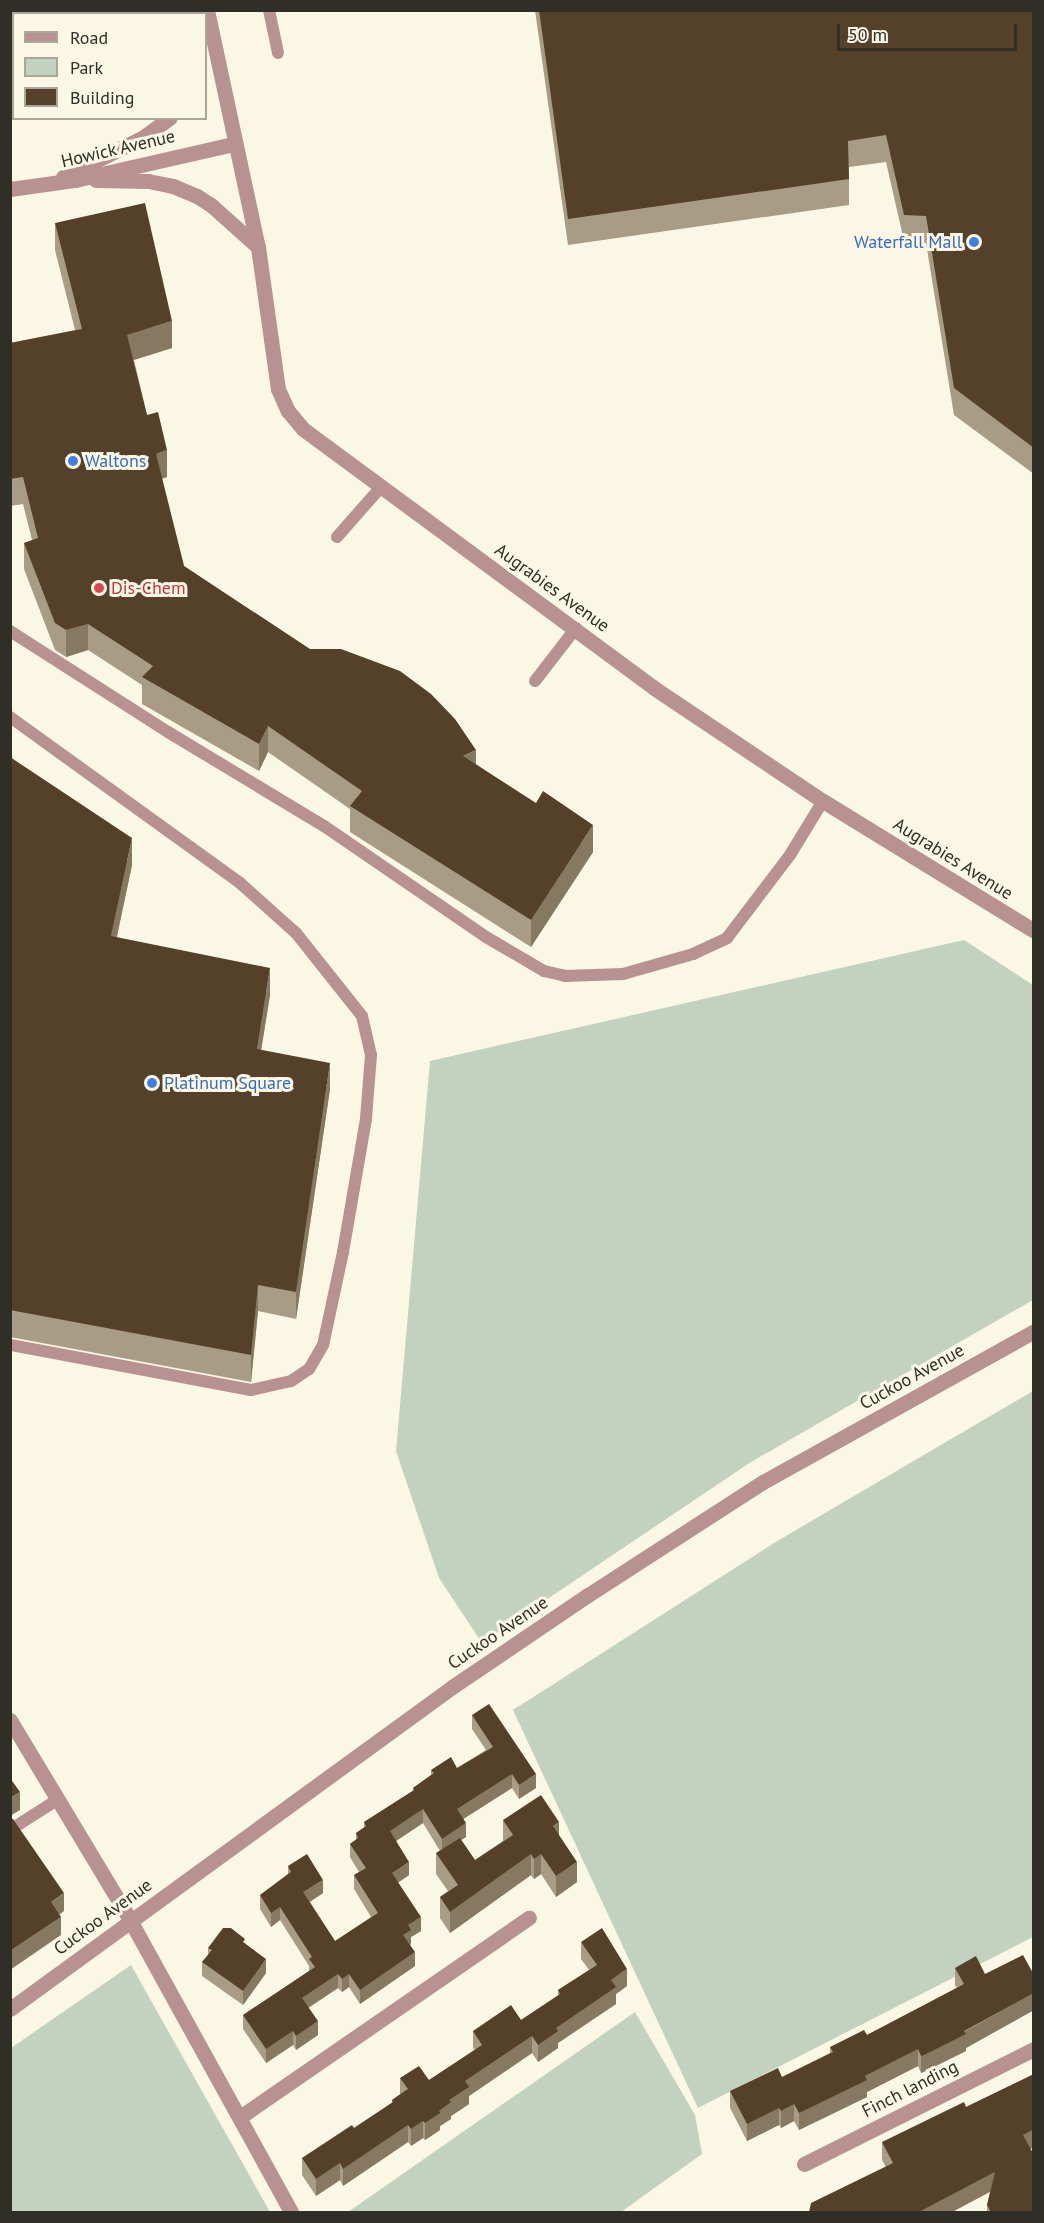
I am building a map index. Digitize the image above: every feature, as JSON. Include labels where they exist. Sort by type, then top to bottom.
[{"type":"street","points":[[207,10],[210,27],[207,40]]},
{"type":"street","name":"Augrabies Avenue","points":[[210,27],[258,247],[278,389],[288,411],[303,429],[380,488],[576,628],[654,688],[823,801],[1034,932]]},
{"type":"street","points":[[52,183],[142,138],[167,120]]},
{"type":"street","name":"Howick Avenue","points":[[10,189],[75,180],[234,144]]},
{"type":"street","points":[[75,180],[148,181],[174,186],[211,205],[258,247]]},
{"type":"street","name":"Cuckoo Avenue","points":[[10,2008],[238,1845],[452,1687],[598,1589],[763,1482],[1034,1330]]},
{"type":"street","points":[[10,1720],[130,1920],[291,2212]]},
{"type":"street","points":[[240,2117],[529,1918]]},
{"type":"street","name":"Finch landing","points":[[804,2164],[1034,2049]]},
{"type":"lane","points":[[269,10],[278,53]]},
{"type":"lane","points":[[337,537],[380,488]]},
{"type":"lane","points":[[535,681],[576,628]]},
{"type":"lane","points":[[10,631],[168,732],[324,826],[486,937],[544,971],[565,976],[623,974],[693,954],[727,938],[790,855],[823,801]]},
{"type":"lane","points":[[10,717],[240,883],[296,933],[362,1016],[371,1055],[366,1119],[343,1252],[323,1345],[309,1369],[291,1381],[251,1390],[10,1345]]},
{"type":"lane","points":[[10,1830],[57,1800]]},
{"type":"green space","points":[[964,940],[1033,985],[1033,1300],[751,1462],[482,1643],[439,1578],[396,1451],[430,1061]]},
{"type":"green space","points":[[1033,1391],[1033,1937],[698,2108],[513,1710],[779,1540]]},
{"type":"green space","points":[[131,1965],[270,2212],[11,2212],[11,2048]]},
{"type":"green space","points":[[635,2012],[695,2115],[702,2154],[621,2212],[348,2212]]},
{"type":"building","points":[[10,10],[115,10],[116,12],[12,12],[12,60],[10,60]]},
{"type":"building","name":"Waterfall Mall","points":[[539,10],[1034,10],[1034,448],[954,388],[926,216],[904,215],[886,135],[848,141],[849,179],[568,219]]},
{"type":"building","points":[[145,203],[172,321],[127,335],[147,415],[158,412],[167,450],[156,454],[184,566],[310,649],[341,649],[400,671],[431,694],[455,719],[476,750],[463,756],[536,803],[543,791],[593,825],[531,920],[350,806],[362,791],[268,726],[259,744],[142,677],[153,666],[88,624],[66,630],[55,623],[24,543],[38,538],[23,477],[10,479],[10,343],[82,329],[55,223]]},
{"type":"building","name":"Platinum Square","points":[[10,757],[132,838],[111,936],[270,968],[257,1049],[330,1063],[296,1292],[258,1285],[251,1355],[10,1310]]},
{"type":"building","points":[[489,1704],[536,1774],[519,1785],[512,1774],[457,1809],[466,1823],[442,1839],[423,1809],[390,1831],[409,1862],[392,1873],[421,1917],[408,1925],[411,1930],[403,1935],[415,1952],[360,1990],[349,1974],[342,1979],[338,1974],[302,1998],[318,2021],[296,2036],[293,2031],[266,2049],[243,2015],[315,1967],[309,1959],[312,1957],[280,1907],[271,1913],[260,1895],[291,1872],[288,1866],[307,1854],[323,1880],[303,1892],[335,1941],[378,1913],[354,1875],[366,1868],[350,1844],[358,1838],[356,1833],[366,1826],[364,1822],[414,1790],[413,1788],[434,1773],[431,1770],[451,1757],[457,1768],[493,1747],[472,1715]]},
{"type":"building","points":[[10,1778],[20,1792],[10,1798]]},
{"type":"building","points":[[541,1795],[559,1822],[553,1826],[577,1862],[556,1876],[541,1854],[534,1859],[531,1854],[450,1912],[440,1897],[458,1885],[436,1853],[460,1838],[475,1860],[513,1835],[503,1820]]},
{"type":"building","points":[[10,1818],[13,1819],[64,1893],[51,1902],[61,1917],[10,1951],[10,1904],[12,1903],[10,1902]]},
{"type":"building","points":[[223,1928],[231,1928],[245,1939],[243,1942],[266,1959],[243,1991],[202,1962],[212,1950],[208,1948]]},
{"type":"building","points":[[602,1928],[627,1969],[611,1980],[616,1987],[556,2028],[558,2031],[538,2045],[532,2036],[465,2081],[469,2087],[449,2100],[451,2102],[439,2111],[440,2113],[425,2123],[423,2121],[411,2129],[408,2125],[343,2169],[340,2163],[316,2179],[302,2158],[352,2125],[354,2128],[393,2102],[392,2100],[408,2089],[400,2078],[419,2066],[429,2080],[482,2045],[473,2031],[511,2005],[521,2020],[560,1994],[558,1990],[597,1965],[581,1942]]},
{"type":"building","points":[[1023,1955],[1034,1975],[1034,1993],[964,2031],[966,2034],[921,2056],[918,2049],[865,2076],[867,2080],[799,2113],[794,2104],[781,2111],[779,2108],[747,2124],[730,2091],[778,2068],[782,2077],[833,2052],[830,2047],[864,2030],[867,2035],[964,1984],[955,1968],[976,1956],[985,1974]]},
{"type":"building","points":[[1034,2074],[1034,2129],[1023,2135],[1034,2155],[1034,2212],[991,2212],[987,2205],[995,2172],[919,2212],[809,2212],[811,2203],[893,2163],[882,2142],[964,2102],[966,2107]]},
{"type":"place","name":"Waterfall Mall","points":[[974,242]]},
{"type":"place","name":"Waltons","points":[[73,461]]},
{"type":"place","name":"Dis-Chem","points":[[99,588]]},
{"type":"place","name":"Platinum Square","points":[[152,1083]]}]
